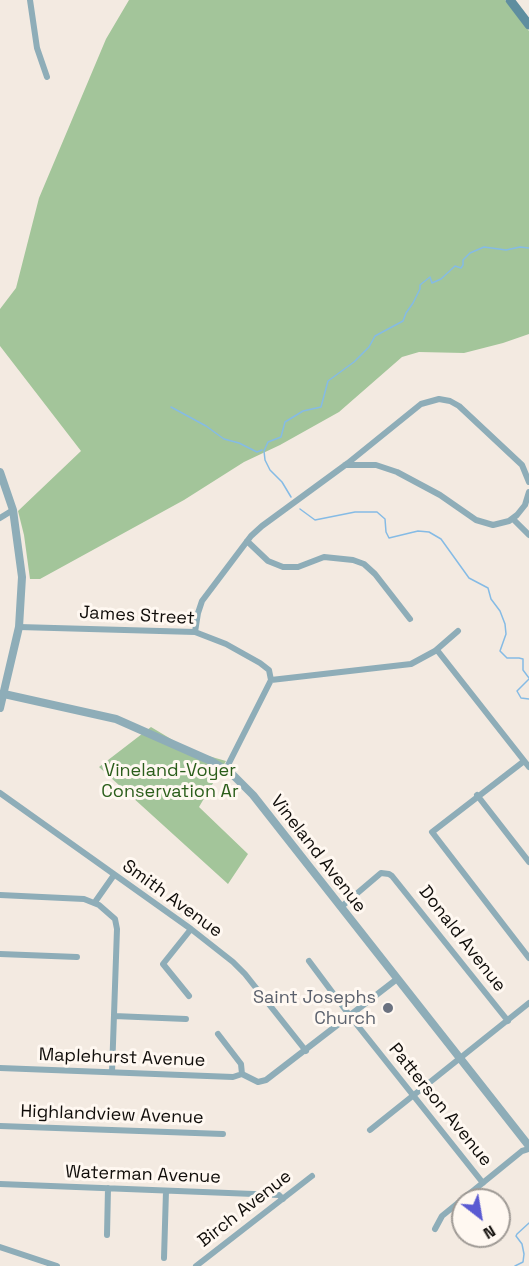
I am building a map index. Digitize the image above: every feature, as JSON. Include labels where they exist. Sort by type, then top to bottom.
[{"type":"main road","points":[[510,0],[529,25]]},
{"type":"street","points":[[30,0],[37,48],[47,77]]},
{"type":"street","points":[[195,632],[202,601],[262,526],[344,465],[417,405],[443,399],[459,406],[522,465],[529,482]]},
{"type":"street","points":[[344,465],[376,465],[397,472],[440,495],[481,522],[496,525],[513,519],[525,505],[529,492]]},
{"type":"street","points":[[0,472],[13,510],[22,571],[19,627],[0,708]]},
{"type":"street","points":[[0,518],[13,510]]},
{"type":"street","points":[[513,519],[529,535]]},
{"type":"street","points":[[248,541],[268,561],[283,567],[298,567],[324,557],[357,561],[367,566],[410,619]]},
{"type":"street","name":"James Street","points":[[19,627],[195,632],[226,644],[260,663],[269,670],[271,680]]},
{"type":"street","points":[[226,769],[271,680],[402,666],[419,661],[437,650],[458,631]]},
{"type":"street","points":[[437,650],[529,767]]},
{"type":"street","name":"Vineland Avenue","points":[[4,694],[116,719],[169,741],[226,769],[253,795],[529,1148]]},
{"type":"street","points":[[524,761],[432,832],[529,958]]},
{"type":"street","name":"Smith Avenue","points":[[0,793],[191,929],[245,974],[306,1051]]},
{"type":"street","points":[[477,795],[529,862]]},
{"type":"street","name":"Donald Avenue","points":[[341,907],[378,875],[384,873],[392,876],[508,1021]]},
{"type":"street","points":[[95,902],[114,875]]},
{"type":"street","points":[[0,895],[70,897],[95,902],[112,916],[117,925],[112,1072]]},
{"type":"street","points":[[189,996],[163,964],[191,929]]},
{"type":"street","points":[[0,954],[76,957]]},
{"type":"street","name":"Patterson Avenue","points":[[309,960],[350,1016],[483,1183]]},
{"type":"street","points":[[306,1051],[397,979]]},
{"type":"street","points":[[370,1130],[529,1004]]},
{"type":"street","points":[[114,1016],[186,1019]]},
{"type":"street","points":[[218,1034],[241,1064],[242,1074]]},
{"type":"street","name":"Maplehurst Avenue","points":[[0,1068],[233,1077],[242,1074],[256,1082],[264,1082],[306,1051]]},
{"type":"street","name":"Highlandview Avenue","points":[[0,1126],[223,1134]]},
{"type":"street","points":[[435,1228],[442,1216],[522,1151],[529,1148]]},
{"type":"street","name":"Birch Avenue","points":[[196,1266],[312,1176]]},
{"type":"street","name":"Waterman Avenue","points":[[0,1184],[278,1195],[283,1198]]},
{"type":"street","points":[[107,1235],[108,1188]]},
{"type":"street","points":[[164,1258],[166,1191]]},
{"type":"street","points":[[0,1247],[57,1266]]},
{"type":"green space","points":[[129,0],[505,0],[529,31],[529,334],[464,353],[419,352],[402,357],[339,412],[244,462],[184,500],[40,579],[30,579],[18,511],[81,451],[0,346],[0,309],[16,288],[39,198],[106,39]]},
{"type":"green space","name":"Vineland-Voyer Conservation Ar","points":[[151,727],[191,751],[226,761],[199,807],[248,854],[228,884],[99,767]]},
{"type":"waterway","points":[[291,497],[282,482],[270,470],[264,451],[268,442],[281,437],[285,422],[303,411],[321,407],[328,381],[354,362],[369,347],[375,336],[403,321],[420,285],[430,277],[432,283],[441,279],[455,266],[461,268],[463,260],[470,253],[484,247],[506,250],[529,248]]},
{"type":"waterway","points":[[171,407],[206,426],[224,439],[257,452],[262,450]]},
{"type":"waterway","points":[[300,509],[315,520],[355,512],[377,512],[385,519],[389,538],[418,531],[429,532],[441,539],[469,578],[488,588],[491,599],[500,611],[505,624],[506,634],[500,651],[507,658],[523,659],[523,670],[529,678]]},
{"type":"waterway","points":[[529,679],[517,691],[521,698],[529,699]]},
{"type":"waterway","points":[[515,1266],[523,1262],[524,1254],[522,1244],[516,1236],[529,1223]]},
{"type":"place","name":"Saint Josephs Church","points":[[388,1008]]}]
